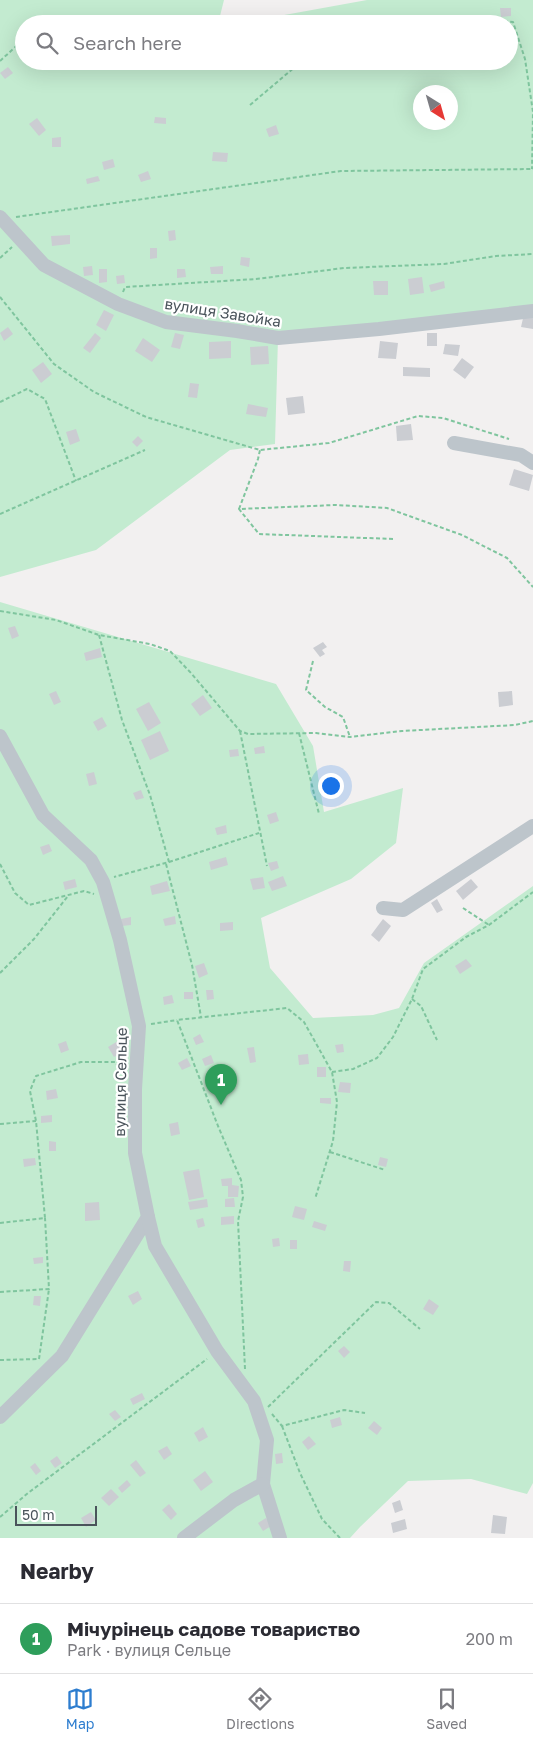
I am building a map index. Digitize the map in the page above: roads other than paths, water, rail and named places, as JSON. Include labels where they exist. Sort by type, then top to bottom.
[{"type":"street","name":"вулиця Завойка","points":[[2,218],[44,265],[118,304],[166,322],[278,338],[379,330],[533,311]]},
{"type":"street","points":[[454,443],[521,455],[533,463]]},
{"type":"street","name":"вулиця Сельце","points":[[0,736],[43,815],[91,860],[103,882],[120,940],[139,1026],[135,1088],[135,1153],[155,1246],[217,1351],[254,1401],[266,1440],[263,1484]]},
{"type":"street","points":[[383,908],[404,910],[533,826]]},
{"type":"street","points":[[0,1417],[62,1356],[148,1217]]},
{"type":"street","points":[[184,1538],[234,1500],[263,1484],[280,1538]]},
{"type":"place","name":"Мічурінець садове товариство","points":[[221,1105]]}]
